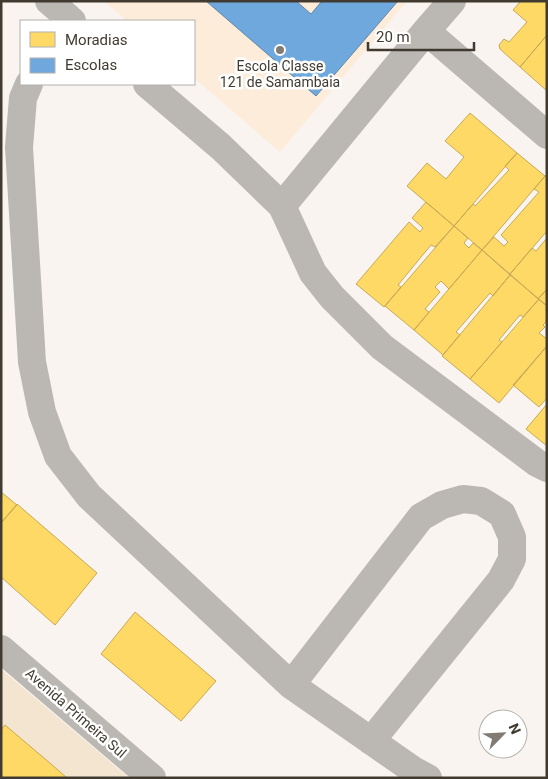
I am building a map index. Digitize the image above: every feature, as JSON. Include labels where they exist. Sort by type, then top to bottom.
[{"type":"street","points":[[282,206],[452,1]]},
{"type":"street","points":[[426,31],[547,135]]},
{"type":"street","points":[[29,85],[23,98],[19,147],[32,362],[42,412],[58,456],[89,496],[291,685],[413,770],[428,778]]},
{"type":"street","points":[[148,85],[221,147],[282,206],[313,273],[332,297],[382,347],[537,463],[547,468]]},
{"type":"street","points":[[291,685],[421,517],[442,505],[463,499],[481,501],[502,514],[512,536],[512,559],[501,580],[371,741]]},
{"type":"street","name":"Avenida Primeira Sul","points":[[1,649],[152,778]]},
{"type":"shaded area","name":"Escola Classe 121 de Samambaia","points":[[104,1],[407,1],[280,152],[195,79],[195,20],[126,20]]},
{"type":"shaded area","points":[[1,669],[129,778],[1,778]]},
{"type":"building: Moradias","points":[[521,1],[547,1],[547,35],[520,67],[500,49],[499,45],[504,39],[509,42],[527,22],[513,10]]},
{"type":"building: Moradias","points":[[547,35],[547,91],[520,67]]},
{"type":"building: Moradias","points":[[470,113],[517,153],[454,226],[407,186],[427,163],[446,179],[464,157],[445,141]]},
{"type":"building: Moradias","points":[[517,153],[545,176],[482,250],[454,226],[473,204],[475,206],[509,170],[505,166]]},
{"type":"building: Moradias","points":[[547,174],[547,231],[510,274],[482,250],[494,237],[504,246],[508,242],[501,235],[539,192],[534,189]]},
{"type":"building: Moradias","points":[[426,202],[454,226],[435,247],[431,245],[398,285],[401,287],[384,307],[356,284],[409,222],[420,232],[423,228],[412,218]]},
{"type":"building: Moradias","points":[[454,226],[468,238],[464,243],[469,248],[473,243],[482,250],[449,289],[441,281],[435,287],[440,292],[425,309],[429,312],[414,330],[385,306]]},
{"type":"building: Moradias","points":[[547,238],[547,289],[538,299],[510,274],[532,248],[536,251]]},
{"type":"building: Moradias","points":[[482,250],[510,275],[493,296],[490,293],[456,332],[460,335],[443,355],[414,330]]},
{"type":"building: Moradias","points":[[510,275],[539,299],[523,317],[520,315],[499,340],[502,342],[470,379],[442,356]]},
{"type":"building: Moradias","points":[[547,289],[547,306],[538,299]]},
{"type":"building: Moradias","points":[[539,299],[547,306],[547,321],[543,325],[545,327],[539,333],[547,339],[547,346],[499,403],[470,379]]},
{"type":"building: Moradias","points":[[547,346],[547,398],[539,407],[513,385]]},
{"type":"building: Moradias","points":[[547,404],[547,446],[526,429]]},
{"type":"building: Moradias","points":[[1,492],[17,505],[1,523]]},
{"type":"building: Moradias","points":[[17,504],[97,573],[55,625],[1,577],[1,523]]},
{"type":"building: Moradias","points":[[135,612],[216,681],[181,721],[101,654]]},
{"type":"building: Moradias","points":[[5,725],[67,778],[2,778],[1,730]]},
{"type":"building: Escolas","points":[[206,1],[296,1],[311,14],[322,1],[398,1],[316,96]]},
{"type":"place","name":"Escola Classe 121 de Samambaia","points":[[280,50]]}]
